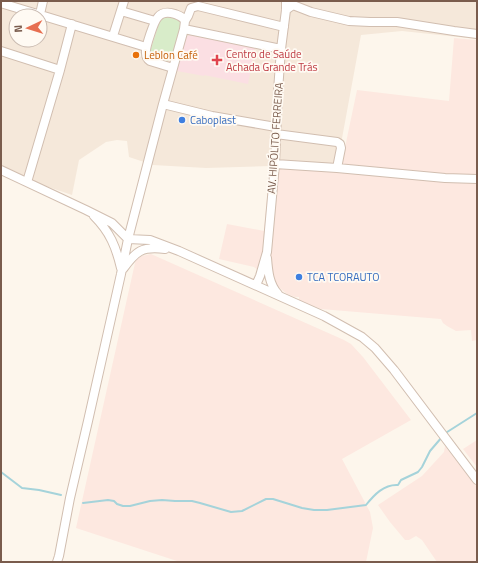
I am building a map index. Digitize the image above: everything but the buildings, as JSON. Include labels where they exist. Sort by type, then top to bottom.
[{"type":"street","points":[[113,36],[124,1]]},
{"type":"street","name":"AV. HIPÓLITO FERREIRA","points":[[267,252],[275,164],[281,49],[286,1]]},
{"type":"street","points":[[1,3],[19,8]]},
{"type":"street","points":[[286,10],[294,5],[311,12],[349,21],[396,22],[477,34]]},
{"type":"street","points":[[58,560],[70,498],[128,239],[184,25],[190,10],[193,7],[198,6],[284,27]]},
{"type":"street","points":[[121,11],[155,20]]},
{"type":"street","points":[[173,68],[147,59],[146,47],[155,20],[158,16],[165,12],[171,13],[182,17],[184,25]]},
{"type":"street","points":[[48,16],[146,47]]},
{"type":"street","points":[[27,182],[72,24]]},
{"type":"street","points":[[184,25],[281,49]]},
{"type":"street","points":[[1,51],[60,70]]},
{"type":"street","points":[[163,104],[276,130],[337,142],[341,146],[337,168]]},
{"type":"street","points":[[275,164],[445,178],[477,179]]},
{"type":"street","points":[[1,170],[112,223],[128,239],[150,240],[179,251],[330,319],[362,337],[385,359],[477,480]]},
{"type":"street","points":[[86,210],[100,223],[111,237],[122,271]]},
{"type":"street","points":[[122,271],[133,256],[139,251],[158,248],[179,251]]},
{"type":"street","points":[[256,285],[267,252]]},
{"type":"street","points":[[267,252],[270,281],[275,290],[284,298]]},
{"type":"shaded area","points":[[1,1],[477,1],[477,39],[402,31],[361,35],[336,171],[270,166],[206,168],[153,165],[129,157],[127,141],[117,140],[106,142],[79,160],[72,195],[1,171]]},
{"type":"shaded area","name":"Centro de Saúde Achada Grande Trás","points":[[189,35],[255,48],[248,84],[177,71],[186,37]]},
{"type":"shaded area","points":[[454,38],[477,40],[477,340],[472,341],[471,330],[456,331],[443,323],[441,319],[321,309],[299,301],[299,297],[287,294],[254,267],[219,259],[227,224],[264,231],[270,166],[336,170],[343,157],[357,90],[449,101]]},
{"type":"shaded area","points":[[151,254],[351,344],[363,357],[411,420],[342,459],[370,512],[373,528],[366,562],[180,562],[76,528],[135,263],[136,260],[142,256]]},
{"type":"shaded area","points":[[477,440],[477,467],[463,449]]},
{"type":"shaded area","points":[[445,446],[477,487],[477,562],[437,562],[422,540],[416,536],[409,540],[405,540],[378,505],[422,476],[444,452]]},
{"type":"green space","points":[[164,16],[178,18],[181,23],[171,58],[167,61],[152,57],[150,52],[160,20]]},
{"type":"waterway","points":[[444,434],[477,413]]},
{"type":"waterway","points":[[83,503],[108,500],[114,501],[123,506],[130,506],[150,501],[162,500],[192,501],[231,512],[242,511],[266,499],[273,499],[314,510],[327,510],[366,505],[384,488],[398,485],[401,480],[418,472],[430,451],[442,437]]},
{"type":"waterway","points":[[1,472],[22,488],[61,495]]},
{"type":"place","name":"Leblon Café","points":[[136,55]]},
{"type":"place","name":"Centro de Saúde Achada Grande Trás","points":[[217,60]]},
{"type":"place","name":"Caboplast","points":[[182,120]]},
{"type":"place","name":"TCA TCORAUTO","points":[[299,277]]}]
